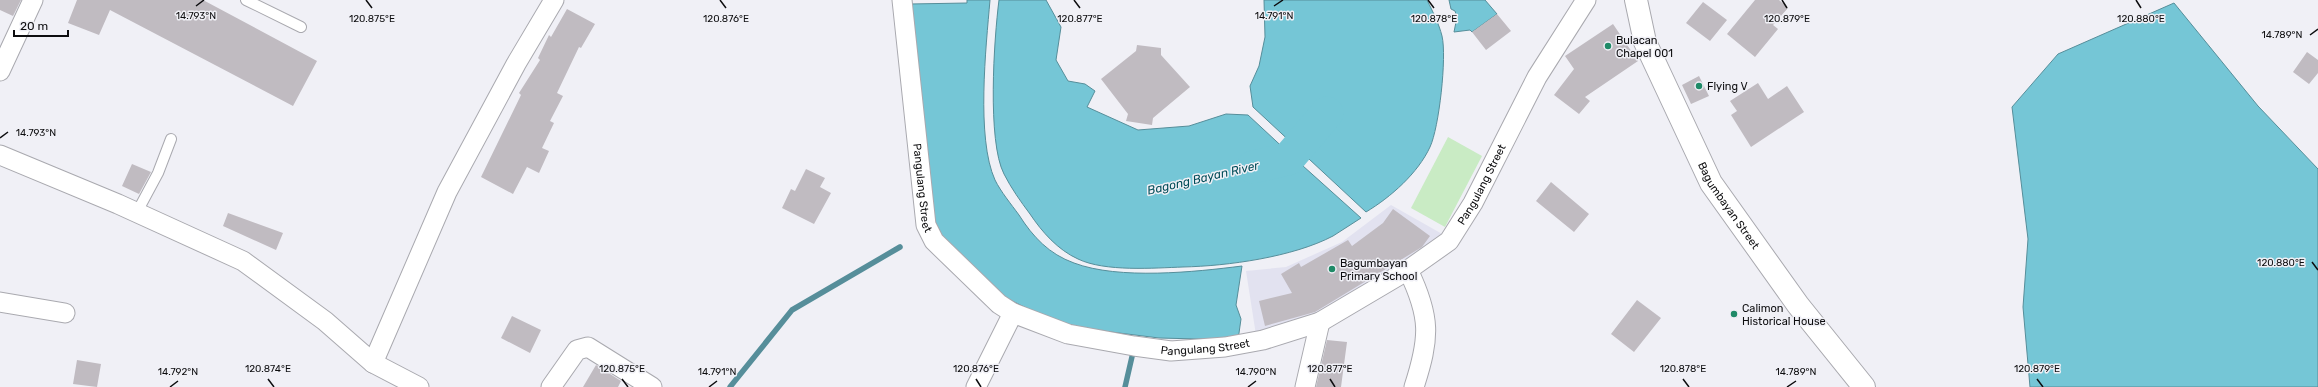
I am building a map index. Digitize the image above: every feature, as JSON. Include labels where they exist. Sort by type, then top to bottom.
[{"type":"main road","name":"Bagumbayan Street","points":[[1636,0],[1645,42],[1711,183],[1798,305],[1864,387]]},
{"type":"street","points":[[0,71],[33,0]]},
{"type":"street","points":[[373,363],[447,192],[516,64],[554,0]]},
{"type":"street","name":"Pangulang Street","points":[[902,0],[926,225],[934,241],[1000,304],[1013,314],[1068,334],[1170,351],[1225,347],[1262,340],[1320,322],[1408,270],[1449,240],[1473,204],[1537,77],[1586,0]]},
{"type":"street","points":[[0,155],[243,261],[326,320],[373,363],[419,387]]},
{"type":"street","points":[[1408,270],[1421,297],[1426,332],[1425,354],[1414,387]]},
{"type":"street","points":[[0,302],[65,313]]},
{"type":"street","points":[[976,387],[1013,314]]},
{"type":"street","points":[[1305,387],[1320,322]]},
{"type":"street","points":[[551,387],[577,350],[582,347],[588,347],[652,387]]},
{"type":"lane","points":[[246,0],[301,27]]},
{"type":"lane","points":[[136,214],[158,173],[171,139]]},
{"type":"shaded area","name":"Bagumbayan Primary School","points":[[1391,205],[1444,235],[1324,315],[1256,335],[1246,271],[1286,267],[1342,242]]},
{"type":"green space","points":[[1448,137],[1482,156],[1445,227],[1411,208]]},
{"type":"water","points":[[967,0],[990,0],[986,42],[984,92],[984,117],[989,162],[997,184],[1030,231],[1042,244],[1057,255],[1074,263],[1092,268],[1135,273],[1157,273],[1242,266],[1236,305],[1241,319],[1238,340],[1159,338],[1063,326],[1000,295],[929,230],[910,4],[967,3]]},
{"type":"water","points":[[999,0],[1046,0],[1061,27],[1056,60],[1068,81],[1085,84],[1095,91],[1087,107],[1138,130],[1189,126],[1226,114],[1248,115],[1290,154],[1295,153],[1293,157],[1361,218],[1333,236],[1299,250],[1260,259],[1220,265],[1158,268],[1115,268],[1089,263],[1064,251],[1045,234],[1020,200],[1004,174],[999,159],[995,138],[993,89],[995,39]]},
{"type":"water","points":[[1264,0],[1427,0],[1438,22],[1442,36],[1444,60],[1439,109],[1430,147],[1425,157],[1403,184],[1366,212],[1253,107],[1250,86],[1259,66],[1265,37]]},
{"type":"water","points":[[1449,0],[1485,0],[1497,14],[1472,32],[1470,30],[1454,32],[1457,17],[1455,11],[1451,9]]},
{"type":"water","points":[[2174,3],[2258,106],[2318,169],[2318,387],[2030,387],[2023,307],[2028,239],[2012,107],[2058,54]]},
{"type":"building","points":[[0,0],[21,0],[13,16],[0,10]]},
{"type":"building","points":[[77,0],[203,0],[317,61],[293,106],[110,10],[99,35],[68,23]]},
{"type":"building","points":[[1755,0],[1779,0],[1788,8],[1773,25],[1778,29],[1755,57],[1727,34]]},
{"type":"building","points":[[1703,2],[1727,20],[1710,41],[1686,23]]},
{"type":"building","points":[[567,9],[595,24],[581,48],[579,47],[557,93],[563,96],[550,121],[554,123],[542,148],[549,151],[539,173],[527,167],[513,194],[481,177],[521,95],[519,93],[540,60],[538,58],[549,35],[551,37]]},
{"type":"building","points":[[1497,14],[1511,31],[1486,50],[1472,32]]},
{"type":"building","points":[[1613,24],[1638,61],[1585,97],[1590,101],[1579,114],[1554,95],[1574,69],[1565,56]]},
{"type":"building","points":[[1137,45],[1161,48],[1161,55],[1190,87],[1153,118],[1152,125],[1126,121],[1128,114],[1101,79],[1136,51]]},
{"type":"building","points":[[2307,52],[2318,60],[2318,73],[2309,84],[2293,72]]},
{"type":"building","points":[[1699,76],[1709,96],[1691,104],[1682,85]]},
{"type":"building","points":[[1758,83],[1768,99],[1787,86],[1804,112],[1751,147],[1731,115],[1737,111],[1730,101]]},
{"type":"building","points":[[132,164],[151,172],[139,194],[122,186]]},
{"type":"building","points":[[806,169],[825,178],[820,187],[831,193],[814,224],[782,208],[791,189],[795,191]]},
{"type":"building","points":[[1551,182],[1589,214],[1574,232],[1536,201]]},
{"type":"building","name":"Bagumbayan Primary School","points":[[1393,209],[1430,236],[1422,247],[1315,312],[1265,326],[1259,301],[1292,293],[1281,274],[1299,263],[1301,267],[1348,240],[1352,246],[1383,223]]},
{"type":"building","points":[[228,213],[283,233],[276,250],[223,226]]},
{"type":"building","points":[[1637,300],[1661,318],[1634,352],[1611,334]]},
{"type":"building","points":[[512,316],[541,330],[530,353],[501,338]]},
{"type":"building","points":[[1327,340],[1347,342],[1341,387],[1316,387]]},
{"type":"building","points":[[77,360],[101,364],[97,387],[73,384]]},
{"type":"building","points":[[596,365],[621,381],[618,387],[583,387]]},
{"type":"waterway","name":"Bagong Bayan River","points":[[1253,167],[1288,159],[1327,113]]},
{"type":"waterway","points":[[730,387],[792,310],[900,247]]},
{"type":"waterway","points":[[1125,387],[1134,348]]},
{"type":"place","name":"Bulacan Chapel 001","points":[[1608,46]]},
{"type":"place","name":"Flying V","points":[[1699,86]]},
{"type":"place","name":"Bagumbayan Primary School","points":[[1332,269]]},
{"type":"place","name":"Calimon Historical House","points":[[1734,314]]}]
